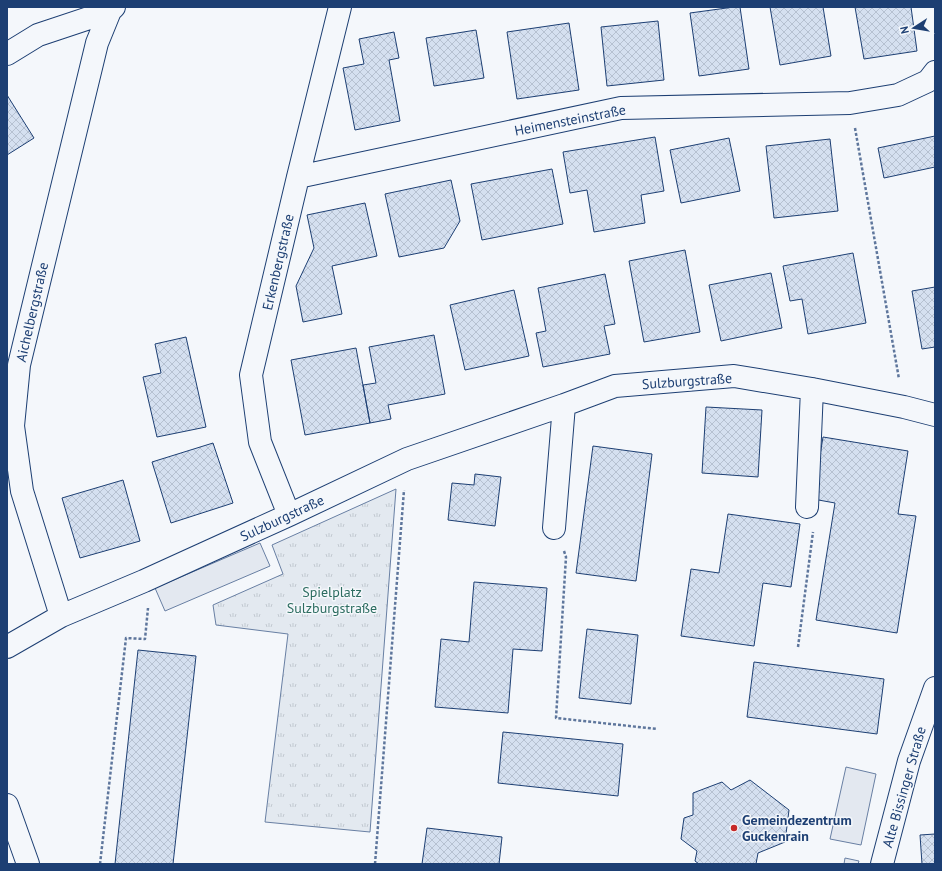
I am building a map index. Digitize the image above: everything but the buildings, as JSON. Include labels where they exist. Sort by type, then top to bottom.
[{"type":"street","name":"Erkenbergstraße","points":[[289,515],[260,442],[251,375],[340,7]]},
{"type":"street","points":[[7,54],[38,35],[112,9]]},
{"type":"street","name":"Aichelbergstraße","points":[[61,616],[22,491],[13,426],[19,365],[97,43],[112,9]]},
{"type":"street","name":"Heimensteinstraße","points":[[298,177],[621,108],[850,103],[898,95],[928,81],[935,72]]},
{"type":"street","name":"Sulzburgstraße","points":[[7,647],[61,616],[144,581],[407,459],[615,386],[734,376],[812,389],[904,407],[935,415]]},
{"type":"street","points":[[807,508],[812,389]]},
{"type":"street","points":[[554,528],[564,405]]},
{"type":"street","name":"Alte Bissinger Straße","points":[[882,864],[909,761],[935,688]]},
{"type":"street","points":[[7,805],[28,864]]},
{"type":"path","points":[[850,103],[904,407]]},
{"type":"path","points":[[375,864],[407,459]]},
{"type":"path","points":[[798,647],[814,521],[807,508]]},
{"type":"path","points":[[554,528],[566,556],[556,718],[657,729]]},
{"type":"path","points":[[100,864],[126,638],[144,639],[149,602]]},
{"type":"green space","name":"Spielplatz Sulzburgstraße","points":[[396,489],[370,832],[265,822],[288,634],[216,625],[213,605],[283,574],[272,545]]},
{"type":"shaded area","points":[[260,543],[270,566],[165,611],[155,588]]},
{"type":"shaded area","points":[[846,767],[876,774],[861,845],[830,839]]},
{"type":"shaded area","points":[[845,858],[859,861],[858,864],[844,864]]},
{"type":"place","name":"Gemeindezentrum Guckenrain","points":[[734,828]]}]
